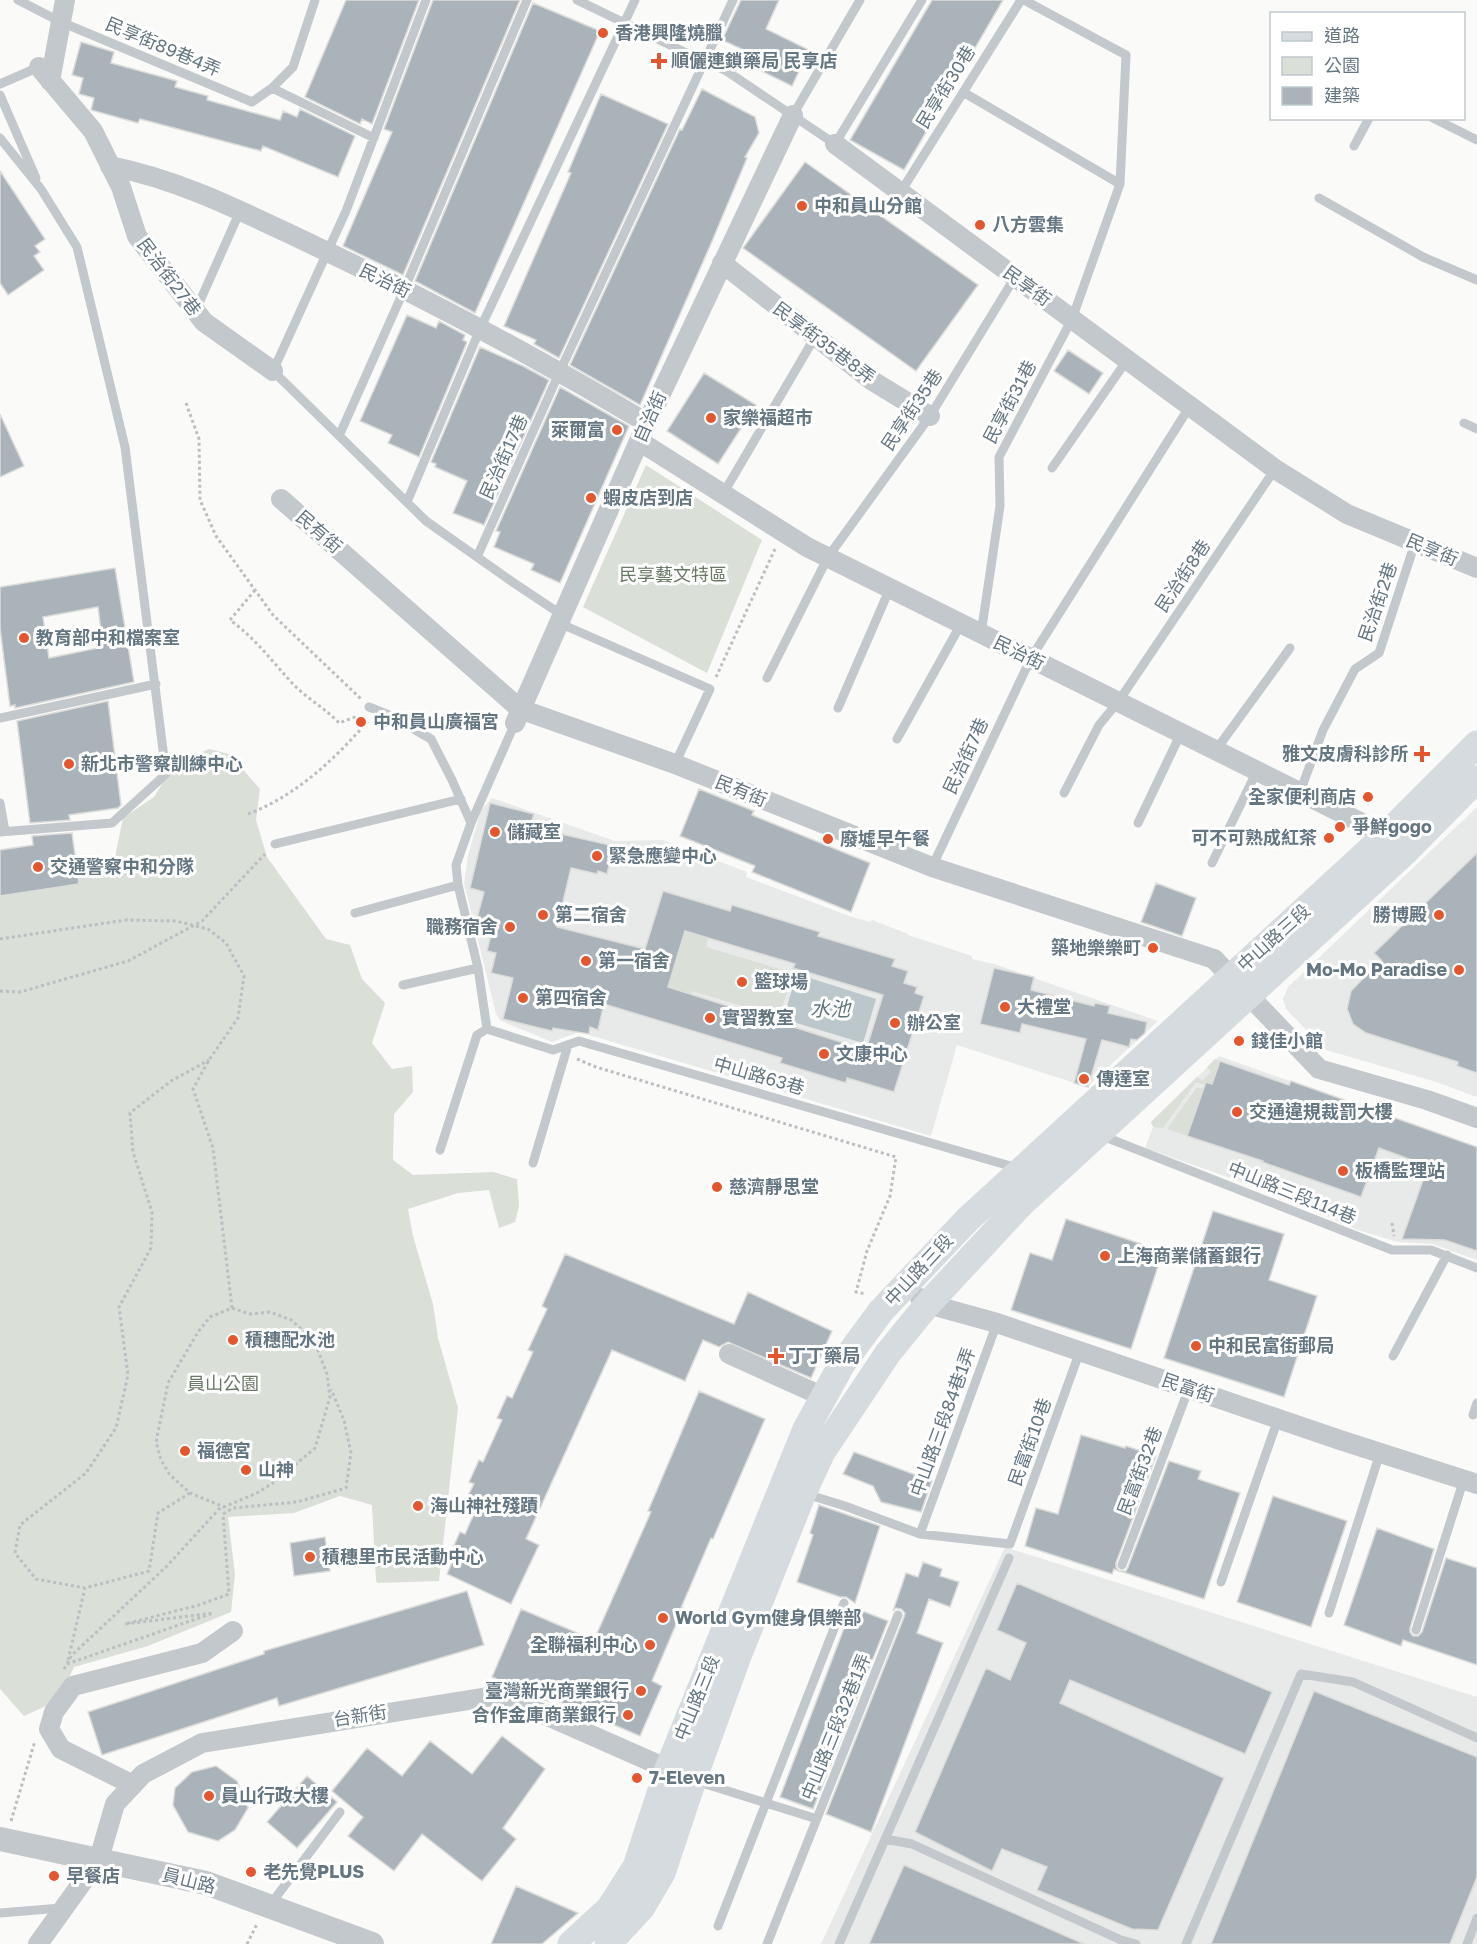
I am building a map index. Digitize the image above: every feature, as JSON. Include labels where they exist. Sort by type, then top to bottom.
[{"type":"main road","name":"中山路三段","points":[[1396,844],[1477,744]]},
{"type":"main road","name":"中山路三段","points":[[608,1944],[642,1907],[662,1873],[680,1775],[806,1430],[842,1364],[898,1292],[967,1220],[1022,1169],[1240,986],[1396,844],[1477,779]]},
{"type":"main road","name":"中山路三段","points":[[571,1944],[609,1909],[636,1867],[738,1656],[803,1493],[822,1452],[888,1353],[928,1304],[1022,1203],[1098,1134],[1240,986]]},
{"type":"street","points":[[45,74],[61,22],[65,0]]},
{"type":"street","name":"民治街27巷","points":[[45,74],[93,131],[121,187],[137,236],[204,322],[273,371]]},
{"type":"street","name":"自治街","points":[[518,716],[646,423],[793,116]]},
{"type":"street","name":"民享街","points":[[835,144],[1275,469],[1347,514],[1477,568]]},
{"type":"street","name":"民治街","points":[[110,166],[141,172],[212,198],[328,252],[561,371],[646,423]]},
{"type":"street","name":"民享街35巷8弄","points":[[722,263],[871,380],[930,416]]},
{"type":"street","name":"民治街","points":[[639,441],[807,547],[1300,792],[1396,844]]},
{"type":"street","name":"民有街","points":[[281,499],[518,716],[675,764],[932,867],[1214,958],[1318,1069],[1427,1100],[1477,1118]]},
{"type":"street","name":"民富街","points":[[898,1292],[928,1304],[997,1323],[1470,1482]]},
{"type":"street","points":[[729,1354],[824,1397]]},
{"type":"street","points":[[133,1785],[61,1749],[49,1729],[54,1712],[73,1686],[202,1653],[233,1631]]},
{"type":"street","name":"台新街","points":[[38,1944],[99,1859],[115,1804],[143,1774],[202,1743],[500,1695],[680,1775]]},
{"type":"street","name":"員山路","points":[[0,1839],[207,1883],[372,1944]]},
{"type":"lane","name":"民享街89巷4弄","points":[[18,0],[61,22],[252,102],[272,88]]},
{"type":"lane","points":[[315,0],[292,67],[272,88],[374,138]]},
{"type":"lane","points":[[426,0],[346,211],[273,371],[426,521],[561,619],[710,689],[675,764]]},
{"type":"lane","points":[[339,436],[471,135],[527,0]]},
{"type":"lane","name":"民享街","points":[[577,0],[725,70],[835,144]]},
{"type":"lane","points":[[407,502],[480,329],[635,0]]},
{"type":"lane","name":"民治街17巷","points":[[477,557],[733,0]]},
{"type":"lane","points":[[793,116],[860,0]]},
{"type":"lane","points":[[835,144],[922,0]]},
{"type":"lane","name":"民享街30巷","points":[[900,193],[1022,0]]},
{"type":"lane","name":"民享街31巷","points":[[981,634],[1000,506],[999,457],[1072,319],[1120,184],[1126,55],[1022,0]]},
{"type":"lane","points":[[0,84],[45,74]]},
{"type":"lane","points":[[963,92],[1120,184]]},
{"type":"lane","points":[[0,95],[41,189]]},
{"type":"lane","points":[[1354,146],[1368,120]]},
{"type":"lane","points":[[1437,120],[1477,140]]},
{"type":"lane","points":[[0,138],[41,189],[77,247],[125,447],[166,774],[112,824],[3,831],[0,803]]},
{"type":"lane","points":[[1319,198],[1423,257],[1477,280]]},
{"type":"lane","points":[[196,312],[240,211]]},
{"type":"lane","name":"民享街35巷","points":[[768,678],[828,556],[930,416],[1015,277]]},
{"type":"lane","points":[[723,494],[815,337]]},
{"type":"lane","points":[[1052,468],[1127,360]]},
{"type":"lane","name":"民治街7巷","points":[[932,867],[1031,658],[1190,406]]},
{"type":"lane","points":[[1464,423],[1477,429]]},
{"type":"lane","name":"民治街8巷","points":[[1065,793],[1099,725],[1118,702],[1275,469]]},
{"type":"lane","name":"民治街2巷","points":[[1300,792],[1323,730],[1355,669],[1379,653],[1415,543]]},
{"type":"lane","points":[[838,708],[890,588]]},
{"type":"lane","points":[[897,739],[962,624]]},
{"type":"lane","points":[[1216,750],[1290,648]]},
{"type":"lane","points":[[0,718],[156,684]]},
{"type":"lane","points":[[373,708],[431,739],[471,823]]},
{"type":"lane","points":[[487,1029],[478,968],[458,885],[456,865],[471,823],[518,716]]},
{"type":"lane","points":[[1138,823],[1181,733]]},
{"type":"lane","points":[[1212,863],[1257,771]]},
{"type":"lane","points":[[275,844],[460,799]]},
{"type":"lane","points":[[355,913],[458,885]]},
{"type":"lane","points":[[404,985],[478,968]]},
{"type":"lane","points":[[440,1150],[477,1035],[487,1029],[554,1050]]},
{"type":"lane","name":"中山路63巷","points":[[554,1050],[579,1041],[1022,1169]]},
{"type":"lane","points":[[533,1163],[568,1045]]},
{"type":"lane","name":"中山路三段114巷","points":[[1098,1134],[1392,1251],[1431,1250],[1477,1268]]},
{"type":"lane","points":[[1393,1356],[1446,1256]]},
{"type":"lane","name":"中山路三段84巷1弄","points":[[920,1534],[997,1323]]},
{"type":"lane","name":"民富街10巷","points":[[920,1534],[1010,1544],[1080,1351]]},
{"type":"lane","name":"民富街32巷","points":[[1122,1565],[1189,1388]]},
{"type":"lane","points":[[1473,1415],[1477,1402]]},
{"type":"lane","points":[[1221,1581],[1278,1419]]},
{"type":"lane","points":[[1329,1613],[1380,1453]]},
{"type":"lane","points":[[1416,1630],[1470,1482]]},
{"type":"lane","points":[[803,1493],[920,1534]]},
{"type":"lane","points":[[839,1944],[1009,1558]]},
{"type":"lane","points":[[718,1926],[844,1603]]},
{"type":"lane","name":"中山路三段32巷1弄","points":[[767,1944],[898,1615]]},
{"type":"lane","points":[[1186,1944],[1301,1674],[1353,1682],[1477,1738]]},
{"type":"lane","points":[[680,1775],[817,1819]]},
{"type":"lane","points":[[270,1905],[340,1812]]},
{"type":"lane","points":[[885,1839],[912,1844],[1121,1940],[1136,1944]]},
{"type":"lane","points":[[0,1913],[64,1908]]},
{"type":"lane","points":[[1467,1944],[1477,1918]]},
{"type":"path","points":[[186,403],[199,439],[200,500],[216,536],[273,615],[373,708]]},
{"type":"path","points":[[710,689],[783,531]]},
{"type":"path","points":[[255,590],[230,620],[244,630],[294,684],[339,723],[373,708]]},
{"type":"path","points":[[248,814],[271,805],[330,761],[373,708]]},
{"type":"path","points":[[0,991],[20,992],[128,961],[202,921],[275,844]]},
{"type":"path","points":[[0,939],[126,920],[176,921],[208,929],[226,943],[244,976],[238,1018],[209,1060],[193,1089],[213,1148],[232,1308]]},
{"type":"path","points":[[554,1050],[596,1067],[896,1157],[890,1196],[867,1251],[856,1292],[898,1292]]},
{"type":"path","points":[[190,1493],[158,1513],[149,1571],[85,1588],[36,1579],[15,1553],[20,1525],[86,1473],[116,1428],[129,1375],[119,1307],[151,1248],[152,1212],[133,1152],[130,1113],[171,1082],[209,1060]]},
{"type":"path","points":[[72,1655],[167,1566],[219,1509],[224,1507],[257,1493],[276,1481],[315,1448],[330,1397],[327,1374],[314,1340],[291,1320],[270,1312],[250,1314],[232,1308],[210,1317],[198,1332],[168,1383],[160,1413],[156,1442],[161,1460],[170,1475],[190,1493],[224,1507]]},
{"type":"path","points":[[85,1588],[66,1665],[213,1613],[125,1624],[199,1605],[229,1594],[223,1514],[233,1508],[297,1502],[346,1488],[351,1454],[344,1420],[329,1385]]},
{"type":"shaded area","points":[[492,798],[615,841],[663,840],[747,872],[746,877],[849,916],[870,922],[872,920],[908,935],[972,956],[972,959],[994,964],[1158,1021],[1087,1087],[957,1045],[931,1136],[579,1032],[552,1042],[500,1020],[496,1014],[464,883],[468,856],[481,810]]},
{"type":"shaded area","points":[[1477,807],[1477,1097],[1433,1081],[1326,1050],[1286,1009],[1283,999],[1288,987]]},
{"type":"shaded area","name":"板橋監理站","points":[[1219,1056],[1477,1147],[1477,1260],[1432,1244],[1398,1242],[1358,1230],[1273,1193],[1145,1148],[1153,1127],[1151,1122]]},
{"type":"shaded area","points":[[1005,1547],[1477,1697],[1477,1944],[821,1944]]},
{"type":"green space","name":"民享藝文特區","points":[[646,465],[762,540],[707,673],[583,607]]},
{"type":"green space","name":"員山公園","points":[[209,749],[229,754],[260,789],[256,820],[267,857],[326,939],[350,945],[362,979],[385,1003],[372,1043],[392,1069],[412,1066],[413,1092],[394,1114],[393,1160],[413,1175],[493,1172],[517,1179],[519,1206],[515,1222],[499,1228],[489,1190],[458,1193],[408,1209],[413,1236],[433,1304],[438,1338],[458,1408],[439,1581],[377,1583],[372,1505],[340,1496],[294,1513],[228,1517],[235,1574],[231,1612],[148,1646],[74,1667],[59,1700],[24,1716],[0,1689],[0,892],[76,875],[112,872],[123,818],[154,797],[174,765]]},
{"type":"green space","name":"籃球場","points":[[685,931],[708,937],[706,947],[793,973],[779,1017],[692,991],[691,994],[668,987]]},
{"type":"green space","points":[[1215,1059],[1220,1061],[1212,1084],[1206,1082],[1205,1085],[1196,1082],[1163,1128],[1153,1127],[1151,1122],[1197,1077],[1202,1081],[1211,1072],[1207,1067]]},
{"type":"green space","points":[[1197,1087],[1203,1089],[1187,1136],[1167,1129]]},
{"type":"water","name":"水池","points":[[797,974],[876,999],[863,1043],[783,1019]]},
{"type":"building","points":[[346,0],[419,0],[372,124],[362,119],[360,124],[305,97]]},
{"type":"building","points":[[433,0],[520,0],[403,275],[343,246],[392,132],[384,129]]},
{"type":"building","points":[[741,0],[779,0],[766,29],[809,50],[792,86],[739,60],[744,50],[722,40]]},
{"type":"building","points":[[932,0],[1003,0],[904,170],[850,140]]},
{"type":"building","points":[[533,3],[600,31],[475,313],[415,281]]},
{"type":"building","points":[[81,42],[114,52],[111,63],[177,81],[175,87],[208,96],[207,100],[280,120],[283,111],[297,117],[300,109],[355,136],[338,177],[263,146],[261,151],[140,119],[138,123],[91,110],[94,98],[79,94],[83,78],[72,75]]},
{"type":"building","points":[[702,89],[755,117],[759,133],[745,157],[747,158],[710,246],[640,405],[570,365],[680,129],[682,130]]},
{"type":"building","points":[[601,94],[668,124],[559,358],[534,344],[536,340],[504,326],[571,173],[568,172]]},
{"type":"building","points":[[805,162],[978,285],[916,371],[743,248]]},
{"type":"building","points":[[0,171],[45,239],[35,246],[40,252],[34,256],[44,270],[8,295],[0,283]]},
{"type":"building","points":[[407,315],[436,328],[439,321],[465,335],[463,340],[467,342],[419,457],[388,443],[392,435],[360,421]]},
{"type":"building","points":[[480,347],[549,380],[484,525],[453,513],[467,481],[435,467],[436,464],[431,462]]},
{"type":"building","points":[[1068,350],[1103,373],[1089,394],[1054,371]]},
{"type":"building","name":"家樂福超市","points":[[704,373],[756,405],[718,464],[667,431]]},
{"type":"building","points":[[560,387],[629,426],[560,583],[531,570],[534,564],[494,547],[500,532],[496,531]]},
{"type":"building","points":[[0,414],[24,466],[0,477]]},
{"type":"building","name":"教育部中和檔案室","points":[[115,568],[134,682],[15,708],[15,705],[10,706],[0,628],[0,587]],"holes":[[[98,607],[103,647],[49,658],[43,617]]]},
{"type":"building","name":"新北市警察訓練中心","points":[[108,701],[121,805],[118,808],[69,815],[70,820],[30,823],[17,721]]},
{"type":"building","points":[[699,789],[754,811],[752,815],[870,863],[851,912],[752,872],[755,866],[680,836]]},
{"type":"building","points":[[490,803],[534,814],[530,827],[614,846],[607,874],[571,868],[557,927],[645,949],[663,891],[730,911],[732,905],[820,932],[818,936],[895,959],[892,966],[908,971],[904,983],[917,987],[915,993],[924,996],[894,1092],[847,1078],[846,1083],[780,1063],[782,1058],[604,1004],[598,1030],[590,1027],[589,1034],[553,1028],[552,1031],[503,1019],[513,978],[491,973],[496,953],[487,951],[492,930],[475,926],[484,892],[470,888]],"holes":[[[685,931],[795,964],[793,968],[883,995],[866,1050],[668,987]]]},
{"type":"building","name":"交通警察中和分隊","points":[[72,833],[79,884],[0,896],[0,850],[33,845],[32,836]]},
{"type":"building","points":[[1477,853],[1477,1073],[1457,1066],[1458,1062],[1366,1033],[1353,1024],[1347,1009],[1351,991],[1381,960],[1374,953]]},
{"type":"building","points":[[1156,883],[1196,898],[1182,936],[1141,922]]},
{"type":"building","points":[[994,968],[1034,977],[1031,990],[1094,1006],[1095,1003],[1110,1006],[1108,1013],[1147,1022],[1145,1033],[1137,1040],[1131,1039],[1129,1047],[1102,1040],[1088,1087],[1074,1083],[1086,1039],[1022,1024],[1020,1033],[980,1024]]},
{"type":"building","name":"板橋監理站","points":[[1220,1061],[1289,1085],[1291,1081],[1477,1147],[1477,1251],[1445,1240],[1402,1239],[1428,1166],[1379,1148],[1361,1197],[1187,1136],[1206,1082],[1212,1084]]},
{"type":"building","points":[[1213,1211],[1284,1234],[1269,1280],[1317,1296],[1284,1397],[1164,1358]]},
{"type":"building","points":[[1066,1219],[1163,1251],[1131,1349],[1011,1310],[1030,1253],[1052,1260]]},
{"type":"building","points":[[565,1254],[734,1324],[748,1292],[832,1331],[811,1378],[728,1342],[719,1347],[703,1340],[685,1381],[612,1350],[526,1539],[539,1545],[511,1604],[447,1574],[455,1556],[450,1554],[460,1532],[465,1534],[477,1507],[465,1501],[474,1484],[469,1482],[479,1460],[483,1462],[502,1420],[497,1418],[507,1396],[512,1398],[533,1352],[528,1350],[547,1309],[542,1306]]},
{"type":"building","points":[[699,1391],[765,1419],[713,1539],[711,1538],[652,1681],[662,1686],[640,1736],[551,1698],[550,1702],[492,1677],[521,1609],[594,1640],[651,1512],[648,1511]]},
{"type":"building","points":[[1081,1435],[1156,1456],[1116,1563],[1119,1571],[1114,1569],[1112,1574],[1025,1546],[1036,1508],[1058,1514]]},
{"type":"building","points":[[854,1452],[932,1481],[921,1512],[881,1502],[873,1486],[843,1474]]},
{"type":"building","points":[[1169,1461],[1201,1471],[1198,1479],[1240,1493],[1204,1599],[1120,1571],[1126,1571],[1128,1567]]},
{"type":"building","points":[[1273,1496],[1347,1521],[1311,1627],[1237,1602]]},
{"type":"building","points":[[819,1505],[880,1526],[855,1603],[846,1597],[797,1582],[813,1535],[810,1533]]},
{"type":"building","points":[[1377,1528],[1434,1549],[1410,1628],[1413,1636],[1418,1636],[1422,1632],[1446,1558],[1477,1568],[1477,1665],[1403,1640],[1401,1646],[1344,1625]]},
{"type":"building","name":"積穗里市民活動中心","points":[[325,1537],[330,1571],[294,1576],[290,1543]]},
{"type":"building","points":[[923,1562],[942,1569],[940,1576],[959,1582],[950,1607],[929,1599],[917,1633],[943,1643],[871,1832],[826,1814],[904,1617],[905,1613],[901,1609],[896,1608],[893,1611],[906,1573],[918,1577]]},
{"type":"building","points":[[1017,1583],[1272,1692],[1245,1754],[1070,1680],[1060,1703],[1224,1778],[1158,1930],[1132,1929],[1037,1890],[1047,1867],[1002,1849],[992,1871],[915,1832],[986,1668],[1010,1680],[1026,1643],[997,1630]]},
{"type":"building","points":[[467,1591],[484,1645],[279,1706],[277,1698],[102,1755],[88,1712],[264,1654],[264,1651]]},
{"type":"building","points":[[852,1607],[888,1621],[813,1809],[780,1797]]},
{"type":"building","points":[[1314,1691],[1477,1757],[1477,1877],[1450,1944],[1211,1944]]},
{"type":"building","points":[[502,1736],[545,1769],[503,1828],[516,1839],[482,1881],[422,1834],[394,1871],[348,1836],[363,1817],[332,1791],[367,1748],[402,1776],[430,1741],[472,1774]]},
{"type":"building","name":"員山行政大樓","points":[[216,1766],[237,1781],[248,1808],[235,1830],[218,1841],[188,1832],[173,1805],[175,1788],[192,1772]]},
{"type":"building","points":[[307,1776],[337,1802],[297,1848],[267,1822]]},
{"type":"building","points":[[904,1865],[1084,1944],[869,1944]]},
{"type":"building","points":[[516,1886],[578,1913],[542,1944],[491,1944]]},
{"type":"place","name":"香港興隆燒臘","points":[[603,33]]},
{"type":"place","name":"順儷連鎖藥局 民享店","points":[[659,61]]},
{"type":"place","name":"中和員山分館","points":[[802,206]]},
{"type":"place","name":"八方雲集","points":[[980,225]]},
{"type":"place","name":"家樂福超市","points":[[711,418]]},
{"type":"place","name":"萊爾富","points":[[617,430]]},
{"type":"place","name":"蝦皮店到店","points":[[591,498]]},
{"type":"place","name":"教育部中和檔案室","points":[[24,638]]},
{"type":"place","name":"中和員山廣福宮","points":[[361,722]]},
{"type":"place","name":"雅文皮膚科診所","points":[[1422,754]]},
{"type":"place","name":"新北市警察訓練中心","points":[[69,764]]},
{"type":"place","name":"全家便利商店","points":[[1368,797]]},
{"type":"place","name":"爭鮮gogo","points":[[1340,827]]},
{"type":"place","name":"儲藏室","points":[[495,832]]},
{"type":"place","name":"可不可熟成紅茶","points":[[1329,838]]},
{"type":"place","name":"廢墟早午餐","points":[[828,839]]},
{"type":"place","name":"緊急應變中心","points":[[597,856]]},
{"type":"place","name":"交通警察中和分隊","points":[[38,867]]},
{"type":"place","name":"第二宿舍","points":[[543,915]]},
{"type":"place","name":"勝博殿","points":[[1439,915]]},
{"type":"place","name":"職務宿舍","points":[[510,927]]},
{"type":"place","name":"築地樂樂町","points":[[1153,948]]},
{"type":"place","name":"第一宿舍","points":[[586,961]]},
{"type":"place","name":"Mo-Mo Paradise","points":[[1459,970]]},
{"type":"place","name":"籃球場","points":[[742,982]]},
{"type":"place","name":"第四宿舍","points":[[523,998]]},
{"type":"place","name":"大禮堂","points":[[1005,1007]]},
{"type":"place","name":"實習教室","points":[[710,1018]]},
{"type":"place","name":"辦公室","points":[[895,1023]]},
{"type":"place","name":"錢佳小館","points":[[1239,1041]]},
{"type":"place","name":"文康中心","points":[[824,1054]]},
{"type":"place","name":"傳達室","points":[[1084,1079]]},
{"type":"place","name":"交通違規裁罰大樓","points":[[1237,1112]]},
{"type":"place","name":"板橋監理站","points":[[1343,1171]]},
{"type":"place","name":"慈濟靜思堂","points":[[717,1187]]},
{"type":"place","name":"上海商業儲蓄銀行","points":[[1105,1256]]},
{"type":"place","name":"積穗配水池","points":[[233,1340]]},
{"type":"place","name":"中和民富街郵局","points":[[1196,1346]]},
{"type":"place","name":"丁丁藥局","points":[[776,1356]]},
{"type":"place","name":"福德宮","points":[[185,1451]]},
{"type":"place","name":"山神","points":[[246,1470]]},
{"type":"place","name":"海山神社殘蹟","points":[[418,1506]]},
{"type":"place","name":"積穗里市民活動中心","points":[[310,1557]]},
{"type":"place","name":"World Gym健身俱樂部","points":[[663,1618]]},
{"type":"place","name":"全聯福利中心","points":[[650,1645]]},
{"type":"place","name":"臺灣新光商業銀行","points":[[641,1691]]},
{"type":"place","name":"合作金庫商業銀行","points":[[628,1715]]},
{"type":"place","name":"7-Eleven","points":[[637,1778]]},
{"type":"place","name":"員山行政大樓","points":[[209,1796]]},
{"type":"place","name":"老先覺PLUS","points":[[251,1872]]},
{"type":"place","name":"早餐店","points":[[54,1876]]}]
